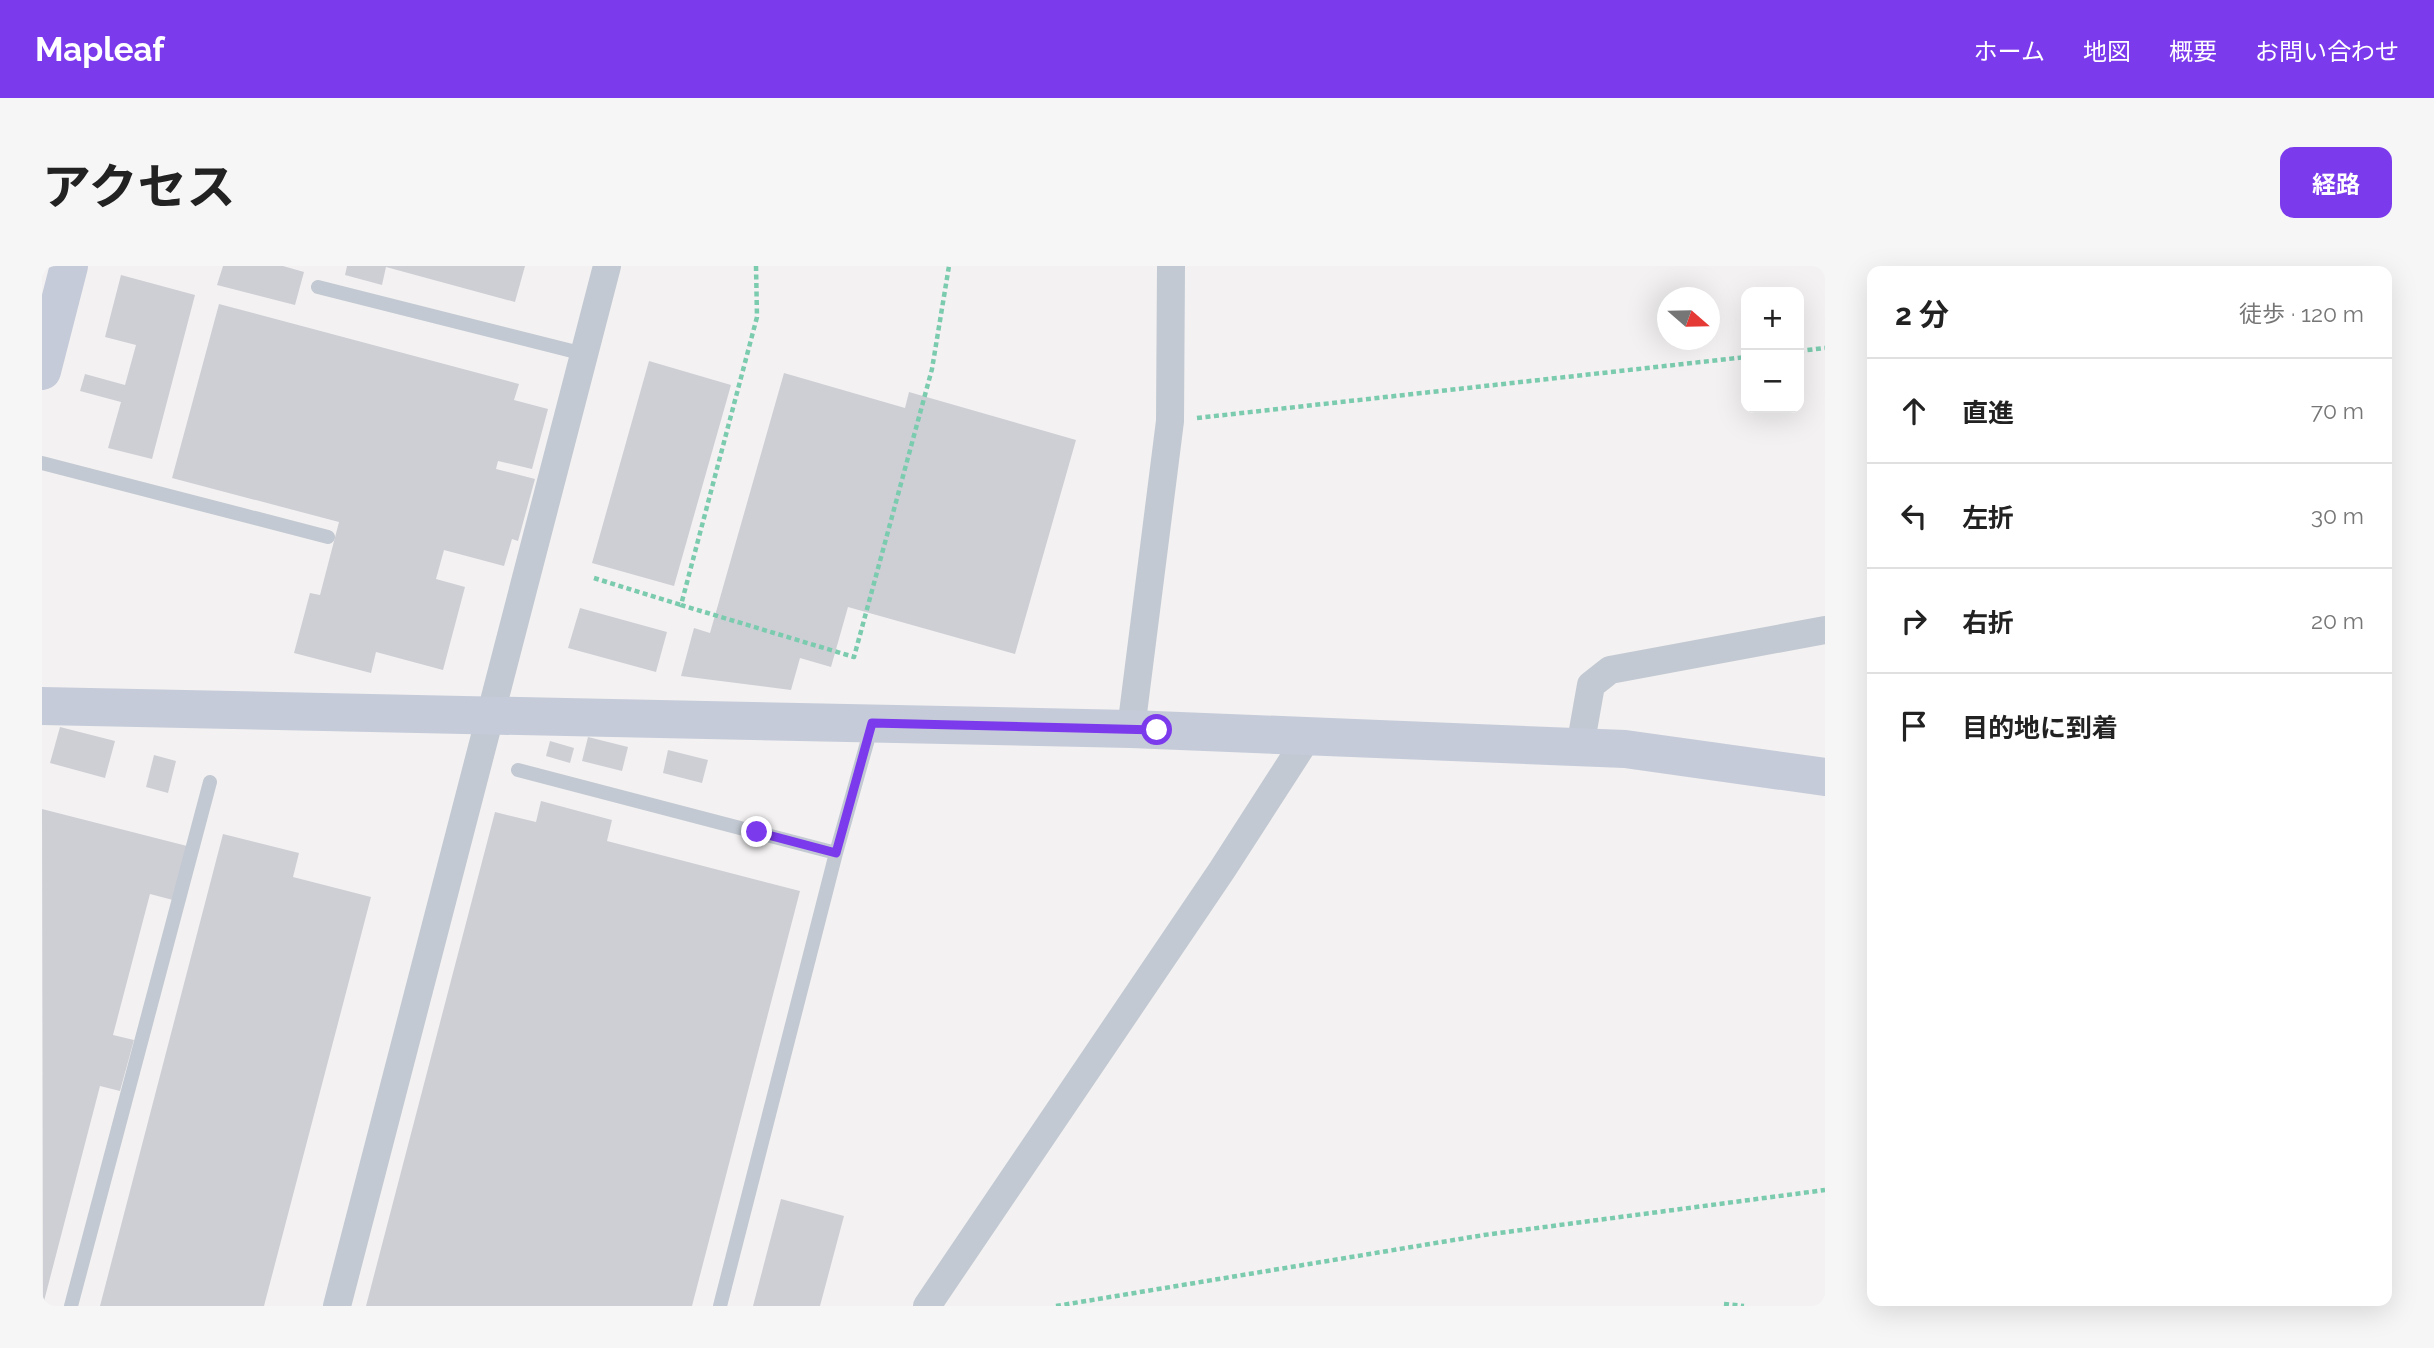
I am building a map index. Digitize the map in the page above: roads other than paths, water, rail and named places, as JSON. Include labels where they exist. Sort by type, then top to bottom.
[{"type":"street","points":[[42,371],[69,266]]},
{"type":"street","points":[[337,1306],[607,266]]},
{"type":"street","points":[[1131,729],[1170,421],[1171,266]]},
{"type":"street","points":[[1580,747],[1591,685],[1610,670],[1825,630]]},
{"type":"street","points":[[42,706],[1309,735],[1625,749],[1825,778]]},
{"type":"street","points":[[927,1306],[1222,870],[1309,735]]},
{"type":"lane","points":[[318,287],[584,354]]},
{"type":"lane","points":[[42,463],[328,537]]},
{"type":"lane","points":[[720,1306],[872,723]]},
{"type":"lane","points":[[519,770],[836,853]]},
{"type":"lane","points":[[71,1306],[209,782]]}]
